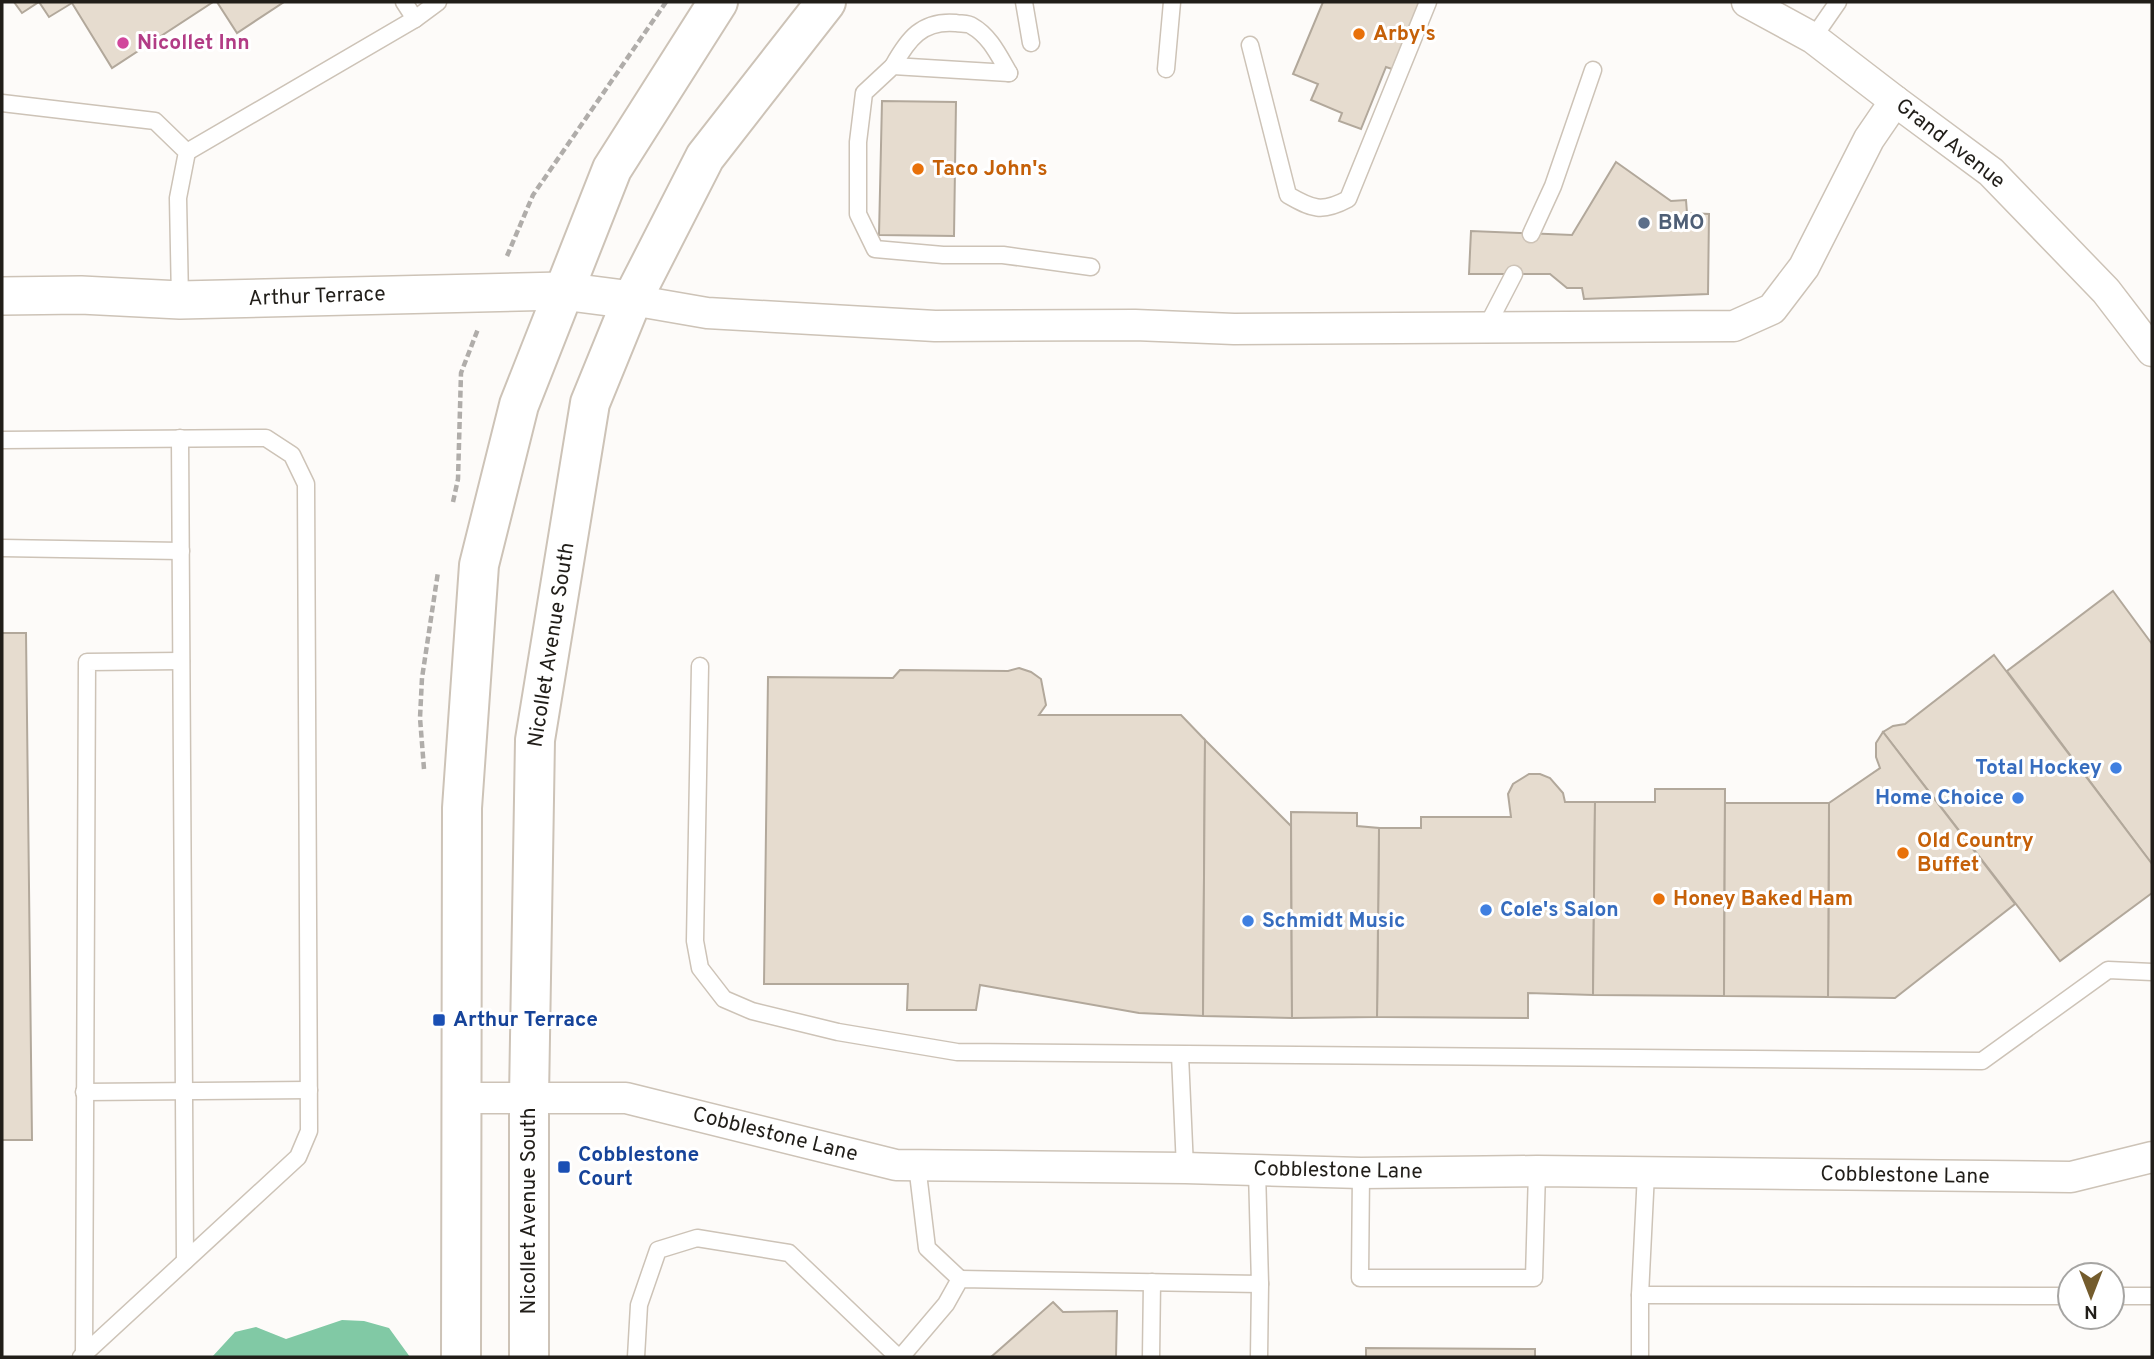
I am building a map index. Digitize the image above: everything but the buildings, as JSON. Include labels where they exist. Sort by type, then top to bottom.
[{"type":"main road","points":[[460,1357],[462,808],[479,565],[519,405],[612,169],[718,2]]},
{"type":"main road","name":"Nicollet Avenue South","points":[[529,1357],[529,1097],[535,740],[590,403],[632,300],[705,157],[826,2]]},
{"type":"street","name":"Grand Avenue","points":[[1747,2],[1813,38],[1992,172],[2106,291],[2152,351]]},
{"type":"street","points":[[632,300],[707,313],[935,327],[1734,327],[1772,309],[1804,267],[1869,139],[1895,101]]},
{"type":"street","name":"Arthur Terrace","points":[[2,296],[81,295],[180,300],[562,291],[632,300]]},
{"type":"street","name":"Cobblestone Lane","points":[[463,1098],[626,1098],[895,1165],[1361,1173],[1537,1171],[2071,1177],[2152,1158]]},
{"type":"lane","points":[[404,2],[415,19]]},
{"type":"lane","points":[[180,300],[178,198],[187,152],[415,19],[438,2]]},
{"type":"lane","points":[[1024,2],[1031,43]]},
{"type":"lane","points":[[1166,69],[1172,2]]},
{"type":"lane","points":[[1250,45],[1288,195],[1308,207],[1332,208],[1348,199],[1428,2]]},
{"type":"lane","points":[[1813,38],[1838,2]]},
{"type":"lane","points":[[893,66],[1009,73],[991,42],[971,25],[947,22],[922,28],[905,45],[893,66],[864,93],[858,142],[858,214],[875,249],[943,255],[1003,255],[1091,267]]},
{"type":"lane","points":[[1531,234],[1553,186],[1593,70]]},
{"type":"lane","points":[[2,103],[155,121],[187,152]]},
{"type":"lane","points":[[1486,328],[1514,274]]},
{"type":"lane","points":[[180,438],[185,1261]]},
{"type":"lane","points":[[2,440],[266,438],[292,455],[306,484],[309,1131],[298,1157],[83,1356]]},
{"type":"lane","points":[[2,548],[181,551]]},
{"type":"lane","points":[[83,1356],[87,662],[181,661]]},
{"type":"lane","points":[[700,666],[695,941],[700,968],[724,999],[752,1011],[838,1032],[957,1052],[1982,1061],[2108,970],[2152,972]]},
{"type":"lane","points":[[1180,1055],[1185,1168]]},
{"type":"lane","points":[[84,1092],[309,1090]]},
{"type":"lane","points":[[917,1165],[927,1248],[960,1279],[1260,1284]]},
{"type":"lane","points":[[1257,1170],[1259,1357]]},
{"type":"lane","points":[[1361,1173],[1360,1278],[1534,1278],[1537,1171]]},
{"type":"lane","points":[[1640,1357],[1646,1172]]},
{"type":"lane","points":[[636,1357],[639,1305],[658,1250],[697,1238],[789,1253],[899,1357],[946,1304],[960,1279]]},
{"type":"lane","points":[[1151,1357],[1152,1282]]},
{"type":"lane","points":[[1640,1295],[2056,1296]]},
{"type":"lane","points":[[2126,1296],[2152,1296]]},
{"type":"path","points":[[509,250],[533,195],[666,2]]},
{"type":"green space","points":[[342,1320],[364,1321],[389,1328],[410,1357],[212,1357],[235,1332],[256,1327],[286,1339]]},
{"type":"place","name":"Arby's","points":[[1359,34]]},
{"type":"place","name":"Nicollet Inn","points":[[123,43]]},
{"type":"place","name":"Taco John's","points":[[918,169]]},
{"type":"place","name":"BMO","points":[[1644,223]]},
{"type":"place","name":"Total Hockey","points":[[2116,768]]},
{"type":"place","name":"Home Choice","points":[[2018,798]]},
{"type":"place","name":"Old Country Buffet","points":[[1903,853]]},
{"type":"place","name":"Honey Baked Ham","points":[[1659,899]]},
{"type":"place","name":"Cole's Salon","points":[[1486,910]]},
{"type":"place","name":"Schmidt Music","points":[[1248,921]]},
{"type":"place","name":"Arthur Terrace","points":[[439,1020]]},
{"type":"place","name":"Cobblestone Court","points":[[564,1167]]}]
